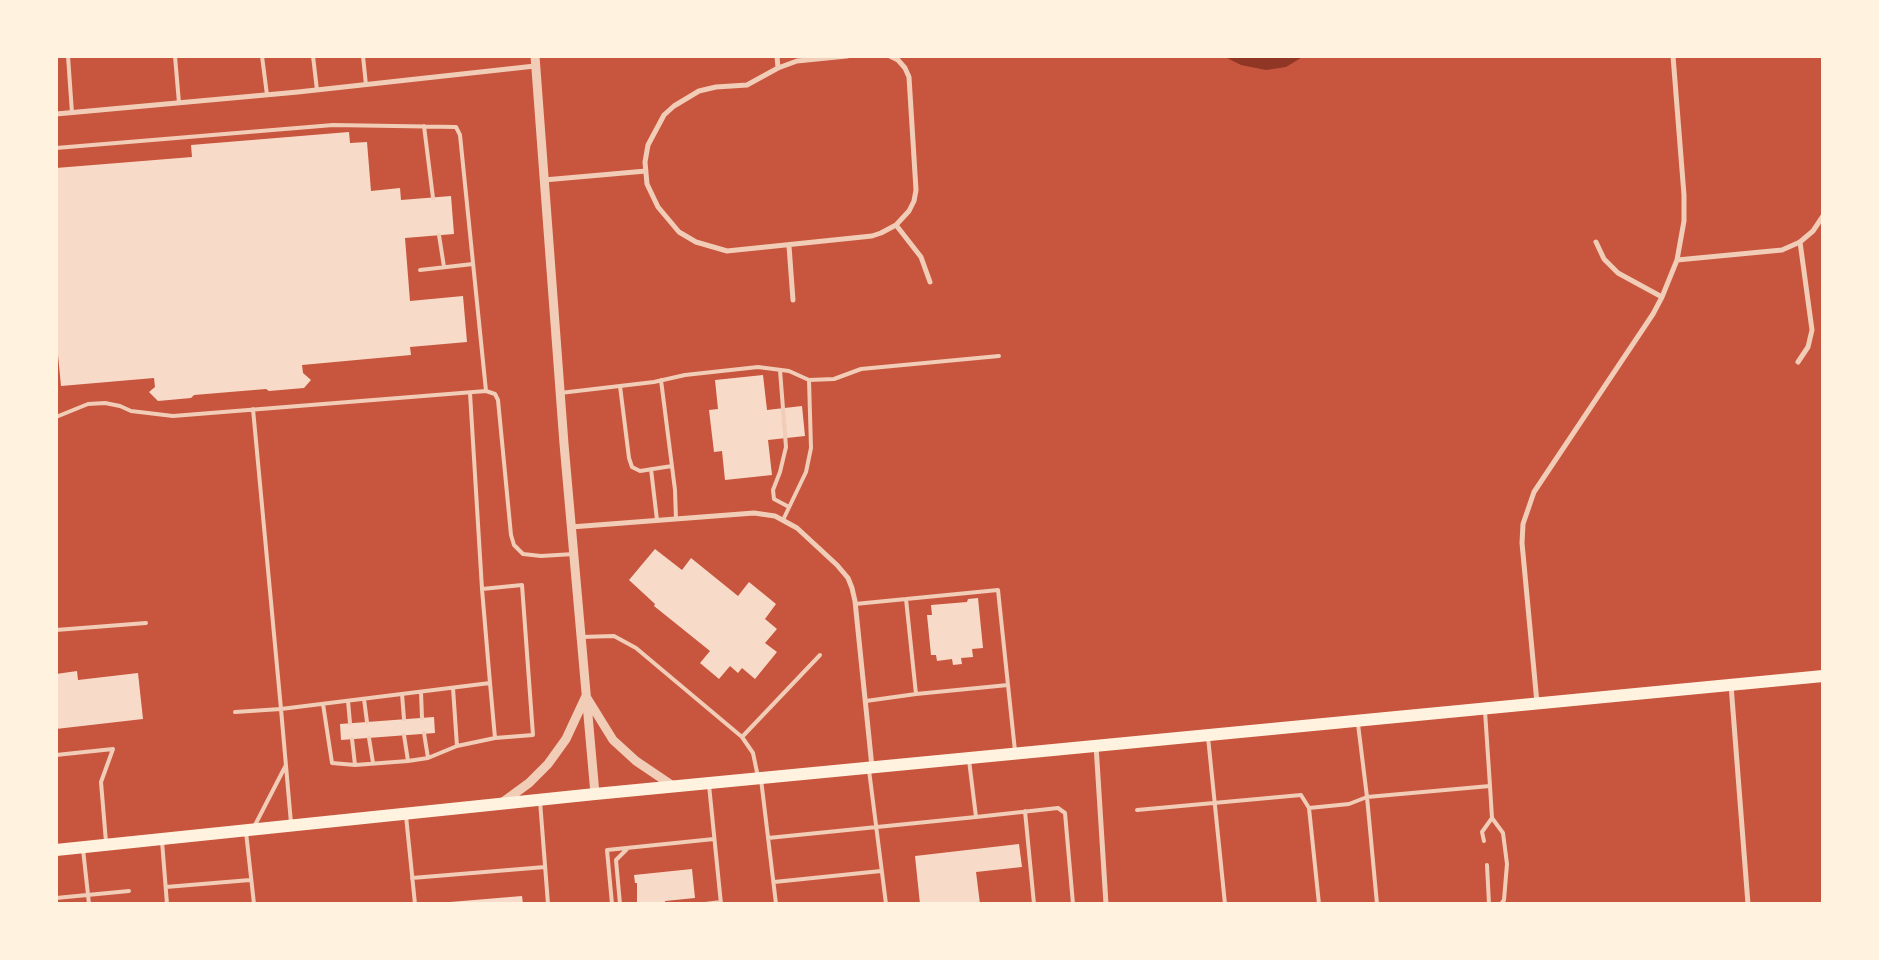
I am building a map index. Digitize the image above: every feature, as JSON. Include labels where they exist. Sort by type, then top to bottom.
[{"type":"main road","points":[[56,850],[672,786],[1823,676]]},
{"type":"street","points":[[535,56],[560,393],[595,794]]},
{"type":"street","points":[[777,56],[778,68]]},
{"type":"street","points":[[847,56],[797,61],[778,68],[747,85],[716,87],[699,92],[674,106],[664,116],[648,145],[645,162],[647,184],[661,213],[679,232],[696,242],[727,251],[872,236],[896,225],[909,211],[914,201],[916,190],[909,77],[898,58],[890,56]]},
{"type":"street","points":[[1538,703],[1522,530],[1534,492],[1653,314],[1677,260],[1684,221],[1684,195],[1673,56]]},
{"type":"street","points":[[56,114],[318,90],[536,66]]},
{"type":"street","points":[[544,180],[646,171]]},
{"type":"street","points":[[1677,260],[1782,250],[1800,242],[1813,231],[1823,216]]},
{"type":"street","points":[[896,225],[921,257],[930,282]]},
{"type":"street","points":[[1596,242],[1604,259],[1618,273],[1662,297]]},
{"type":"street","points":[[1798,362],[1808,347],[1812,330],[1800,242]]},
{"type":"street","points":[[789,246],[793,300]]},
{"type":"street","points":[[571,527],[754,513],[775,516],[797,528],[837,565],[848,578],[852,588],[866,701],[871,767]]},
{"type":"street","points":[[1731,685],[1748,904]]},
{"type":"street","points":[[586,696],[613,740],[636,762],[672,786]]},
{"type":"street","points":[[502,803],[529,783],[548,764],[566,739],[586,696]]},
{"type":"street","points":[[1096,745],[1106,904]]},
{"type":"lane","points":[[68,56],[72,113]]},
{"type":"lane","points":[[175,56],[179,103]]},
{"type":"lane","points":[[262,56],[267,95]]},
{"type":"lane","points":[[313,56],[318,90]]},
{"type":"lane","points":[[363,56],[366,84]]},
{"type":"lane","points":[[56,148],[333,125],[456,127],[460,135],[486,391]]},
{"type":"lane","points":[[424,126],[433,198]]},
{"type":"lane","points":[[439,235],[444,268]]},
{"type":"lane","points":[[420,270],[473,264]]},
{"type":"lane","points":[[560,393],[661,380],[686,374],[758,367],[789,371],[809,380],[834,379],[861,369],[999,356]]},
{"type":"lane","points":[[780,370],[786,448],[773,490],[774,500],[789,507]]},
{"type":"lane","points":[[661,380],[676,490],[676,519]]},
{"type":"lane","points":[[783,520],[806,472],[812,448],[809,380]]},
{"type":"lane","points":[[620,386],[629,458],[632,467],[640,471],[672,466]]},
{"type":"lane","points":[[56,417],[88,404],[105,403],[120,406],[131,411],[173,416],[253,408],[486,391],[495,394],[498,400],[511,535],[514,545],[523,554],[541,556],[574,554]]},
{"type":"lane","points":[[470,393],[482,589],[495,738]]},
{"type":"lane","points":[[253,408],[291,825]]},
{"type":"lane","points":[[651,469],[657,520]]},
{"type":"lane","points":[[323,704],[332,763],[355,765],[408,761],[428,758],[457,746],[495,738],[533,735],[522,585],[482,589]]},
{"type":"lane","points":[[855,604],[998,590],[1015,753]]},
{"type":"lane","points":[[906,599],[916,694]]},
{"type":"lane","points":[[56,630],[146,623]]},
{"type":"lane","points":[[581,637],[614,636],[636,648],[742,737],[753,753],[760,778],[776,904]]},
{"type":"lane","points":[[742,737],[820,655]]},
{"type":"lane","points":[[235,712],[281,709],[490,683]]},
{"type":"lane","points":[[866,701],[1008,685]]},
{"type":"lane","points":[[453,688],[457,746]]},
{"type":"lane","points":[[421,692],[422,718]]},
{"type":"lane","points":[[402,694],[404,719]]},
{"type":"lane","points":[[364,699],[367,722]]},
{"type":"lane","points":[[348,701],[350,724]]},
{"type":"lane","points":[[1485,709],[1492,818],[1503,833],[1507,864],[1504,900],[1501,904]]},
{"type":"lane","points":[[1358,720],[1377,904]]},
{"type":"lane","points":[[424,734],[428,758]]},
{"type":"lane","points":[[1208,734],[1225,904]]},
{"type":"lane","points":[[404,735],[408,761]]},
{"type":"lane","points":[[369,738],[373,764]]},
{"type":"lane","points":[[352,739],[355,765]]},
{"type":"lane","points":[[56,755],[113,749],[101,782],[106,844]]},
{"type":"lane","points":[[968,758],[976,816]]},
{"type":"lane","points":[[254,904],[250,880],[249,829],[286,765]]},
{"type":"lane","points":[[871,767],[886,904]]},
{"type":"lane","points":[[705,904],[721,903],[708,783]]},
{"type":"lane","points":[[1308,808],[1349,804],[1367,797],[1490,786]]},
{"type":"lane","points":[[1137,810],[1301,795],[1308,808],[1319,904]]},
{"type":"lane","points":[[539,800],[548,904]]},
{"type":"lane","points":[[768,838],[1058,808],[1065,813],[1073,904]]},
{"type":"lane","points":[[1025,811],[1034,904]]},
{"type":"lane","points":[[406,813],[415,904]]},
{"type":"lane","points":[[1484,841],[1482,832],[1492,818]]},
{"type":"lane","points":[[161,839],[167,904]]},
{"type":"lane","points":[[612,904],[607,850],[714,840]]},
{"type":"lane","points":[[83,847],[89,904]]},
{"type":"lane","points":[[620,904],[616,860],[629,848]]},
{"type":"lane","points":[[1487,865],[1490,904]]},
{"type":"lane","points":[[412,878],[545,867]]},
{"type":"lane","points":[[774,882],[882,871]]},
{"type":"lane","points":[[166,887],[250,880]]},
{"type":"lane","points":[[56,898],[129,891]]},
{"type":"shaded area","points":[[1223,56],[1304,56],[1286,67],[1266,70],[1241,65]]},
{"type":"building","points":[[349,132],[350,143],[367,142],[371,191],[400,188],[401,200],[451,196],[454,234],[405,238],[410,301],[463,296],[467,342],[410,347],[411,355],[302,365],[303,373],[311,380],[304,388],[194,395],[191,398],[158,401],[149,392],[155,387],[154,378],[61,386],[56,334],[56,168],[192,157],[191,145]]},
{"type":"building","points":[[763,375],[767,410],[802,406],[805,436],[768,440],[772,475],[725,480],[722,451],[714,452],[709,410],[718,409],[715,380]]},
{"type":"building","points":[[655,549],[682,570],[691,558],[738,596],[749,582],[776,604],[765,619],[777,629],[765,643],[777,652],[755,679],[742,668],[738,673],[730,666],[719,679],[700,663],[710,651],[654,606],[655,604],[629,580]]},
{"type":"building","points":[[978,598],[983,648],[972,649],[973,657],[961,658],[962,664],[953,665],[952,659],[937,661],[936,655],[931,655],[927,615],[932,615],[931,605],[967,602],[968,599]]},
{"type":"building","points":[[77,671],[78,680],[138,673],[143,719],[56,729],[56,674]]},
{"type":"building","points":[[434,717],[435,733],[341,740],[340,724]]},
{"type":"building","points":[[1019,844],[1022,867],[976,872],[980,904],[920,904],[915,856]]},
{"type":"building","points":[[692,869],[695,898],[665,901],[665,904],[637,904],[637,883],[635,883],[634,875]]},
{"type":"building","points":[[522,896],[523,904],[450,904],[450,902]]}]
